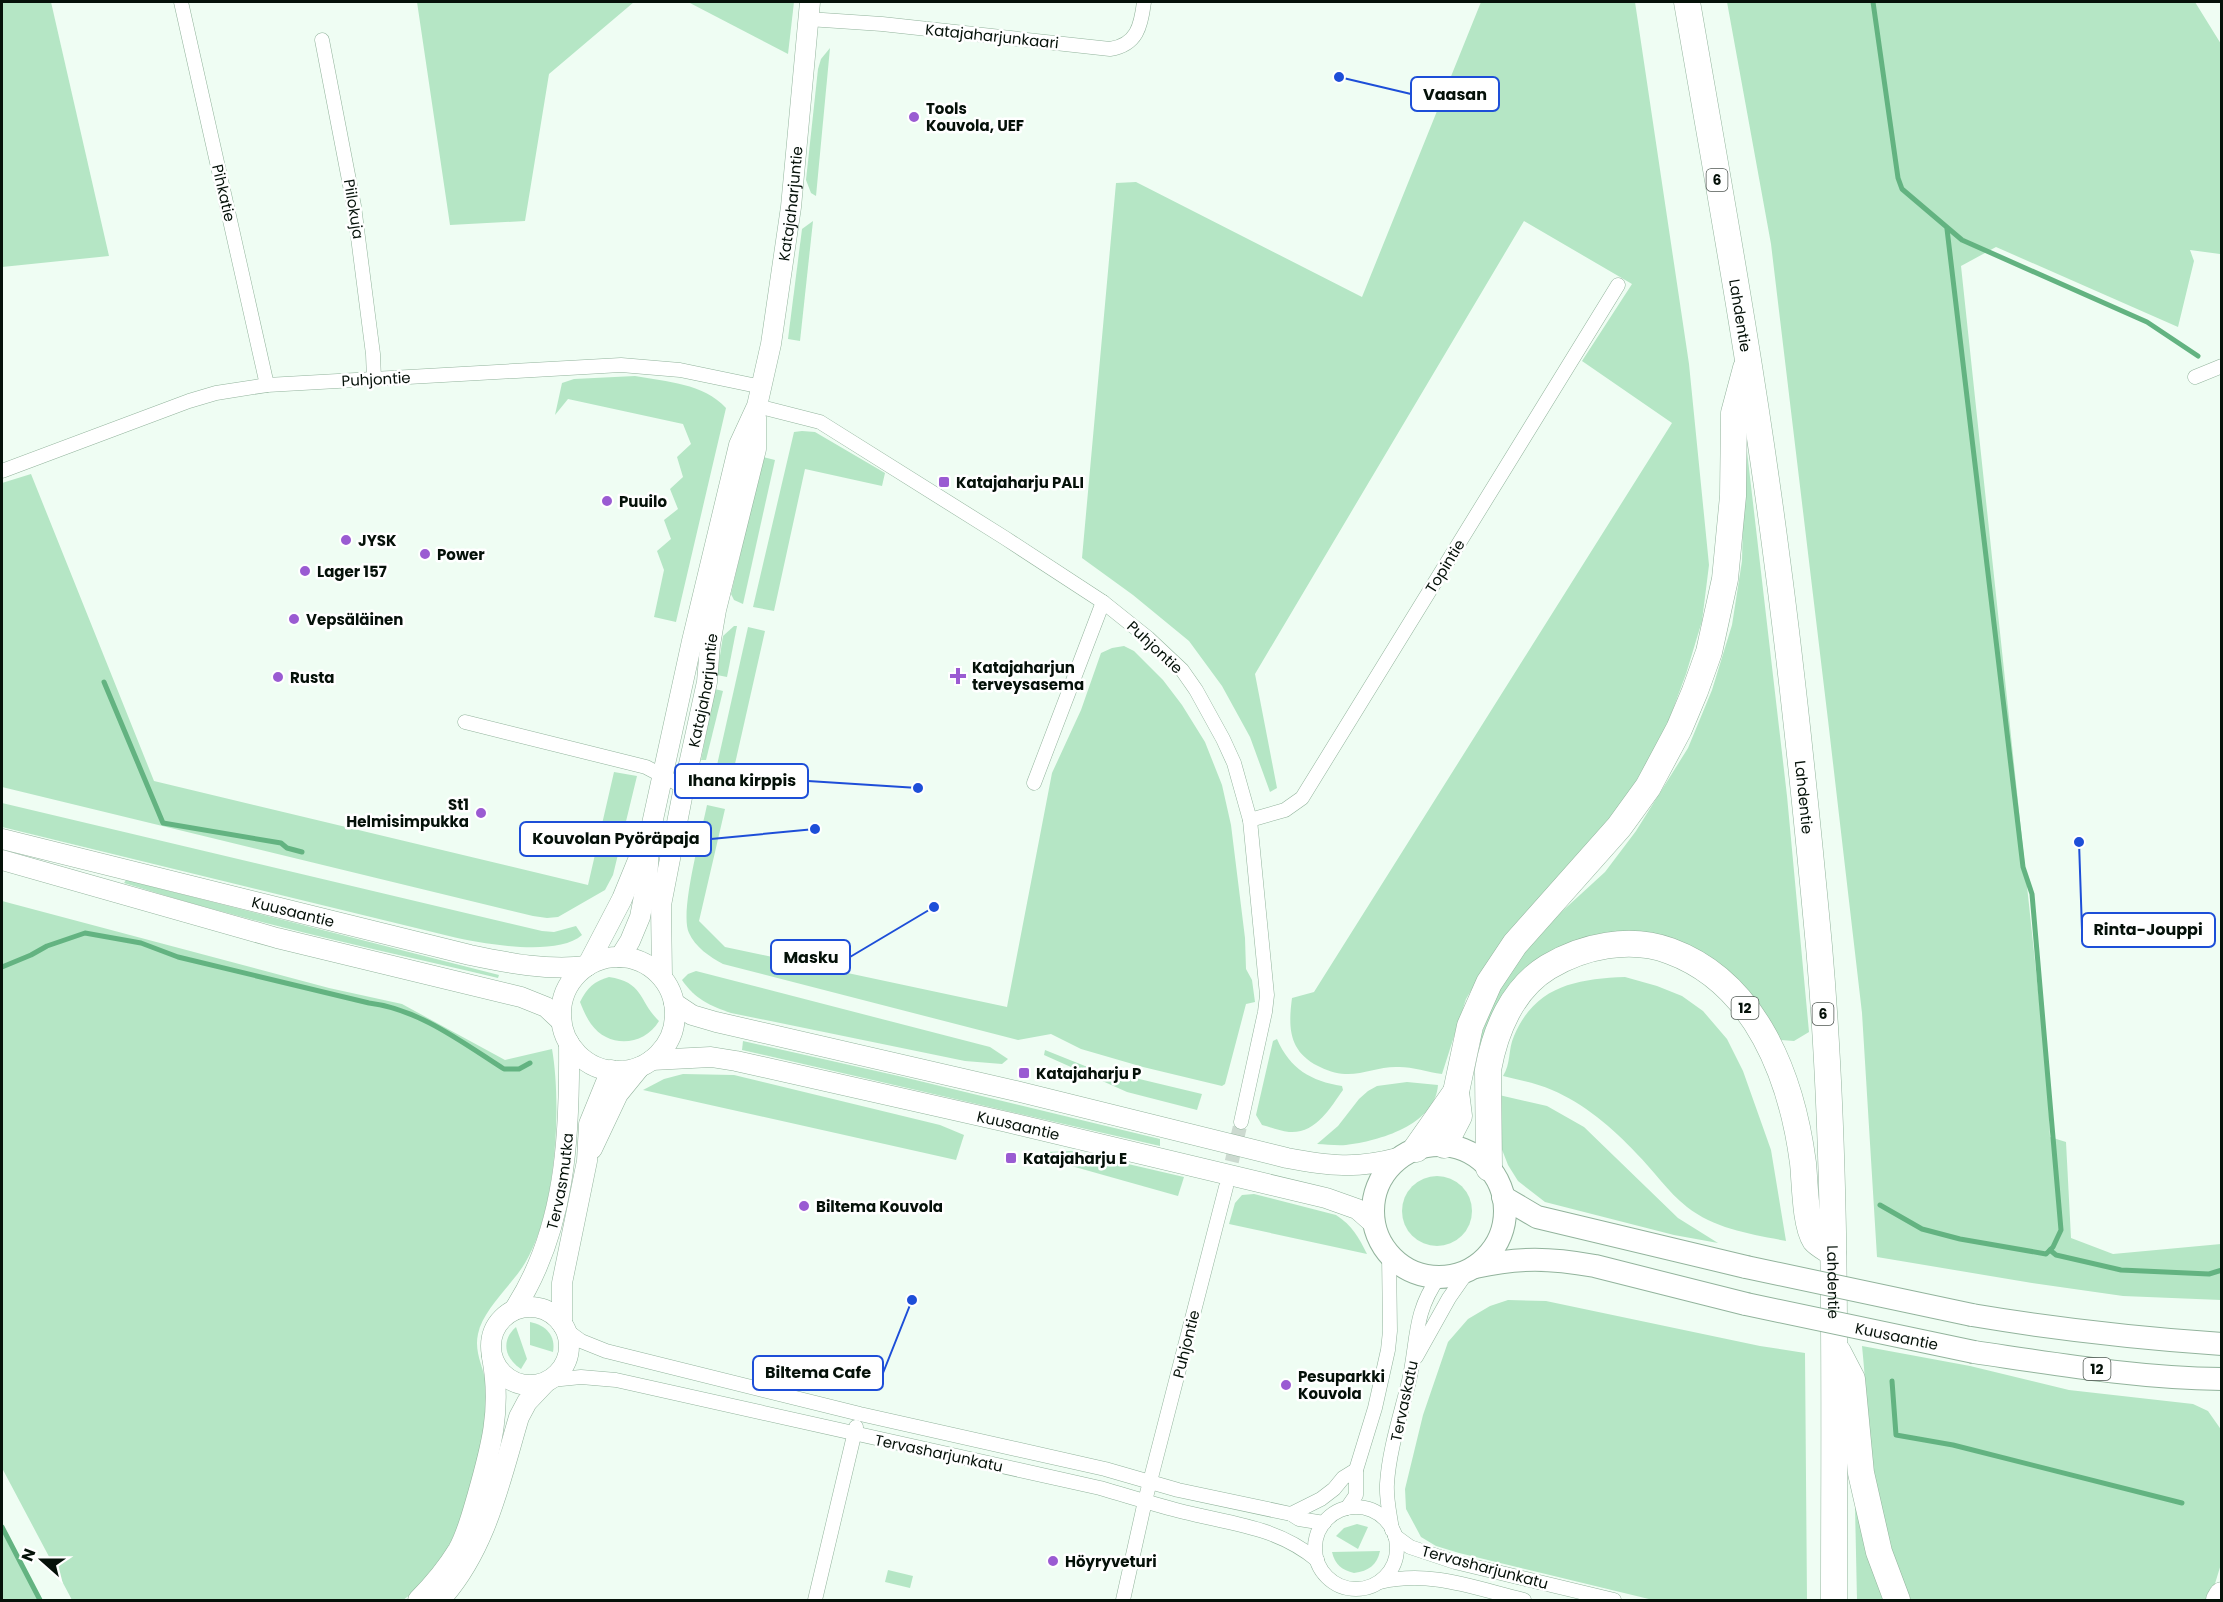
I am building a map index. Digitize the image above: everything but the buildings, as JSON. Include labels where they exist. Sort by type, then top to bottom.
[{"type":"highway","name":"Lahdentie","points":[[1687,2],[1748,359],[1779,572],[1818,938],[1833,1174],[1834,1600]]},
{"type":"highway","points":[[1443,1145],[1459,1116],[1456,1092],[1470,1026],[1489,983],[1515,944],[1612,835],[1648,787],[1679,729],[1695,691],[1709,652],[1725,579],[1733,496],[1734,413],[1748,359]]},
{"type":"highway","name":"12","points":[[1489,1168],[1488,1070],[1502,1023],[1515,998],[1545,969],[1580,951],[1618,944],[1664,949],[1691,960],[1718,978],[1754,1017],[1772,1049],[1785,1081],[1794,1119],[1803,1162],[1809,1218],[1815,1240],[1833,1253]]},
{"type":"highway","points":[[1407,1154],[1456,1092]]},
{"type":"highway","points":[[1834,1347],[1852,1379],[1863,1483],[1878,1552],[1897,1600]]},
{"type":"highway","points":[[2219,1600],[2222,1595]]},
{"type":"main road","name":"Katajaharjuntie","points":[[662,977],[661,905],[707,682],[710,645],[717,610],[756,449],[760,396],[771,344],[791,207],[809,10]]},
{"type":"main road","name":"Katajaharjuntie","points":[[620,957],[640,917],[647,881],[650,832],[662,775],[739,445],[760,396]]},
{"type":"main road","points":[[587,966],[622,898],[650,832]]},
{"type":"main road","name":"Kuusaantie","points":[[2,839],[470,955],[526,966],[587,966]]},
{"type":"main road","name":"Kuusaantie","points":[[2,860],[266,936],[521,997],[546,1008],[561,1021]]},
{"type":"main road","points":[[587,1161],[618,1094],[669,1041],[675,1016],[672,993],[662,977],[647,964],[629,957],[608,957],[587,966],[575,976],[562,1005],[561,1021],[569,1043],[587,1062],[611,1071],[631,1070],[646,1063]]},
{"type":"main road","points":[[674,1003],[692,1015],[716,1022],[1016,1091],[1320,1165],[1372,1165],[1443,1145],[1469,1152],[1489,1168]]},
{"type":"main road","name":"Tervasmutka","points":[[514,1310],[526,1292],[545,1249],[561,1189],[568,1126],[569,1043]]},
{"type":"main road","name":"Kuusaantie","points":[[646,1063],[711,1057],[736,1061],[1007,1122],[1335,1200],[1357,1209],[1374,1224]]},
{"type":"main road","name":"Tervasmutka","points":[[564,1327],[562,1284],[587,1161],[589,1124],[611,1071]]},
{"type":"main road","points":[[1407,1154],[1385,1172],[1377,1188],[1373,1206],[1377,1235],[1389,1254],[1411,1271],[1438,1277],[1455,1275],[1470,1268],[1492,1250],[1499,1238],[1504,1211],[1503,1197]]},
{"type":"main road","name":"12","points":[[1489,1168],[1498,1182],[1503,1197]]},
{"type":"main road","points":[[1503,1197],[1537,1218],[1746,1267],[1972,1315],[2106,1335],[2222,1344]]},
{"type":"main road","name":"Kuusaantie","points":[[1470,1268],[1521,1259],[1538,1258],[1572,1262],[1746,1304],[1974,1352],[2115,1372],[2222,1379]]},
{"type":"main road","points":[[418,1600],[440,1576],[459,1548],[471,1516],[495,1428],[497,1383],[492,1357],[493,1335],[505,1316],[514,1310],[527,1307],[541,1308],[553,1314],[564,1327],[569,1341],[569,1354],[565,1365],[527,1402],[519,1417],[483,1532],[470,1561],[455,1585],[440,1600]]},
{"type":"main road","points":[[492,1357],[504,1376],[514,1382],[525,1385],[548,1381]]},
{"type":"street","name":"Pihkatie","points":[[181,2],[267,385]]},
{"type":"street","name":"Katajaharjunkaari","points":[[809,10],[893,26],[1110,49],[1120,48],[1130,43],[1143,13],[1144,2]]},
{"type":"street","name":"Piilokuja","points":[[321,40],[343,140],[354,207],[373,354],[374,379]]},
{"type":"street","name":"Topintie","points":[[1250,820],[1285,810],[1302,798],[1618,285]]},
{"type":"street","name":"Puhjontie","points":[[2,471],[189,401],[216,393],[267,385],[621,365],[680,370],[760,396],[820,422],[1103,602],[1164,652],[1196,690],[1234,763],[1250,820],[1267,996],[1241,1122]]},
{"type":"street","points":[[2195,377],[2222,366]]},
{"type":"street","points":[[1034,783],[1103,602]]},
{"type":"street","points":[[465,723],[646,768],[684,787]]},
{"type":"street","name":"Puhjontie","points":[[1123,1600],[1226,1187]]},
{"type":"street","name":"Tervaskatu","points":[[1347,1508],[1356,1495],[1356,1470],[1375,1408],[1388,1350],[1390,1331],[1389,1254]]},
{"type":"street","points":[[1413,1364],[1442,1309],[1470,1268]]},
{"type":"street","name":"Tervaskatu","points":[[1394,1533],[1387,1484],[1413,1364],[1420,1311],[1438,1277]]},
{"type":"street","name":"Tervasharjunkatu","points":[[564,1327],[581,1341],[606,1351],[860,1414],[1151,1481],[1178,1490],[1291,1515],[1299,1519],[1324,1523]]},
{"type":"street","name":"Tervasharjunkatu","points":[[548,1381],[581,1377],[616,1380],[1088,1486],[1274,1533],[1302,1548],[1317,1560]]},
{"type":"street","points":[[815,1600],[860,1414]]},
{"type":"street","points":[[1291,1515],[1321,1499],[1343,1478],[1356,1470]]},
{"type":"street","points":[[1347,1508],[1373,1511],[1384,1519],[1394,1533],[1397,1549],[1395,1562],[1380,1582],[1368,1588],[1342,1587],[1322,1572],[1317,1560],[1316,1541],[1324,1523],[1334,1514],[1347,1508]]},
{"type":"street","name":"Tervasharjunkatu","points":[[1394,1533],[1410,1547],[1455,1562],[1603,1600]]},
{"type":"street","name":"Tervasharjunkatu","points":[[1380,1582],[1396,1578],[1426,1577],[1524,1600]]},
{"type":"green space","points":[[2,2],[51,2],[109,256],[2,267]]},
{"type":"green space","points":[[417,2],[634,2],[549,74],[525,221],[450,225]]},
{"type":"green space","points":[[688,2],[794,2],[788,54]]},
{"type":"green space","points":[[1481,2],[1635,2],[1689,364],[1709,565],[1702,621],[1686,674],[1667,725],[1650,761],[1616,815],[1490,959],[1466,999],[1442,1074],[1401,1067],[1342,1074],[1331,1072],[1308,1060],[1296,1046],[1290,1019],[1292,998],[1314,992],[1672,423],[1582,361],[1632,284],[1524,221],[1255,674],[1277,788],[1270,792],[1250,737],[1222,686],[1189,641],[1133,595],[1082,558],[1116,183],[1136,182],[1362,297]]},
{"type":"green space","points":[[1727,2],[2195,2],[2221,44],[2221,257],[2220,254],[2190,250],[2194,261],[2178,327],[1996,247],[1961,266],[2047,1074],[2050,1137],[2066,1142],[2071,1238],[2113,1254],[2221,1244],[2221,1300],[2123,1296],[1877,1257],[1862,1013],[1828,720],[1771,244]]},
{"type":"green space","points":[[830,48],[816,196],[811,193],[806,180],[818,69],[821,59]]},
{"type":"green space","points":[[813,221],[800,341],[788,339],[802,229]]},
{"type":"green space","points":[[635,376],[696,388],[707,393],[726,408],[676,622],[654,617],[664,570],[657,551],[671,539],[664,520],[678,509],[670,489],[683,477],[677,457],[691,444],[683,424],[568,399],[555,415],[562,383],[574,379]]},
{"type":"green space","points":[[794,432],[815,432],[885,473],[882,486],[805,469],[774,611],[753,607]]},
{"type":"green space","points":[[1745,434],[1787,796],[1809,1032],[1794,1041],[1781,1040],[1762,1010],[1738,981],[1587,941],[1483,1045],[1478,1043],[1500,986],[1518,958],[1545,927],[1605,872],[1636,831],[1688,748],[1712,690],[1732,625],[1742,561]]},
{"type":"green space","points":[[763,457],[775,460],[743,604],[734,600],[731,594]]},
{"type":"green space","points":[[31,474],[154,781],[588,885],[614,772],[637,776],[613,875],[605,890],[558,917],[533,916],[2,787],[2,483]]},
{"type":"green space","points":[[737,626],[727,677],[717,675],[723,636]]},
{"type":"green space","points":[[748,627],[765,631],[730,786],[713,783]]},
{"type":"green space","points":[[1124,646],[1134,651],[1163,680],[1182,705],[1205,742],[1222,785],[1231,825],[1245,938],[1246,969],[1252,980],[1255,1002],[1246,1004],[1225,1084],[1222,1086],[1143,1067],[1081,1049],[1051,1034],[1018,1040],[723,964],[695,943],[689,933],[687,908],[692,871],[707,805],[725,809],[699,921],[725,947],[1007,1007],[1052,773],[1081,710],[1101,653]]},
{"type":"green space","points":[[715,689],[723,691],[706,760],[701,760]]},
{"type":"green space","points":[[2,803],[542,931],[554,932],[576,926],[582,935],[571,942],[538,947],[483,943],[453,937],[2,827]]},
{"type":"green space","points":[[126,880],[499,975],[498,978],[263,923],[124,883]]},
{"type":"green space","points":[[2,901],[329,988],[402,1004],[505,1060],[552,1049],[556,1129],[550,1188],[544,1216],[525,1263],[486,1315],[478,1334],[477,1347],[486,1383],[487,1413],[476,1468],[459,1523],[442,1558],[418,1588],[403,1600],[72,1600],[2,1468]]},
{"type":"green space","points":[[696,971],[990,1047],[1008,1059],[1002,1064],[965,1061],[731,1013],[703,1001],[687,987],[682,980],[688,974]]},
{"type":"green space","points":[[609,977],[629,983],[635,988],[659,1021],[645,1036],[636,1040],[616,1041],[598,1032],[589,1021],[580,1002],[592,986]]},
{"type":"green space","points":[[1625,977],[1682,996],[1703,1011],[1727,1039],[1743,1071],[1771,1150],[1786,1241],[1734,1230],[1709,1221],[1673,1195],[1618,1134],[1586,1109],[1564,1095],[1503,1076],[1514,1036],[1533,1006],[1545,996],[1574,983]]},
{"type":"green space","points":[[1277,1039],[1295,1066],[1311,1077],[1342,1086],[1343,1090],[1315,1124],[1299,1132],[1289,1132],[1262,1125],[1256,1115],[1273,1041]]},
{"type":"green space","points":[[743,1041],[1160,1139],[1160,1146],[742,1050]]},
{"type":"green space","points":[[1045,1050],[1085,1066],[1202,1094],[1197,1110],[1127,1092],[1044,1055]]},
{"type":"green space","points":[[683,1074],[734,1075],[940,1125],[964,1135],[956,1160],[643,1090],[664,1079]]},
{"type":"green space","points":[[1407,1082],[1438,1085],[1435,1099],[1416,1121],[1374,1140],[1346,1145],[1317,1144],[1338,1126],[1368,1091],[1377,1086]]},
{"type":"green space","points":[[1499,1095],[1547,1106],[1584,1127],[1678,1218],[1718,1243],[1674,1235],[1545,1202],[1518,1181],[1508,1165],[1501,1147]]},
{"type":"green space","points":[[1072,1151],[1184,1177],[1178,1196],[1043,1158],[1045,1152]]},
{"type":"green space","points":[[1444,1176],[1457,1182],[1466,1191],[1470,1197],[1472,1211],[1470,1225],[1462,1236],[1451,1244],[1430,1246],[1412,1236],[1404,1225],[1402,1204],[1412,1186],[1423,1178]]},
{"type":"green space","points":[[1254,1194],[1336,1215],[1354,1232],[1367,1254],[1229,1224],[1235,1203],[1242,1195]]},
{"type":"green space","points":[[1508,1300],[1546,1301],[1760,1346],[1805,1353],[1807,1600],[1653,1600],[1459,1553],[1436,1546],[1421,1537],[1406,1509],[1405,1489],[1423,1415],[1448,1342],[1468,1319],[1490,1306]]},
{"type":"green space","points":[[530,1322],[549,1332],[554,1346],[553,1352],[530,1345]]},
{"type":"green space","points":[[516,1327],[527,1359],[521,1369],[511,1360],[506,1349],[508,1338]]},
{"type":"green space","points":[[1862,1346],[1970,1366],[2069,1390],[2193,1404],[2208,1411],[2222,1431],[2221,1564],[2210,1600],[1911,1600],[1897,1574],[1887,1544],[1880,1511],[1870,1443]]},
{"type":"green space","points":[[1855,1506],[1858,1506],[1886,1600],[1857,1600]]},
{"type":"green space","points":[[1357,1524],[1368,1527],[1358,1549],[1336,1536],[1344,1528]]},
{"type":"green space","points":[[2,1528],[39,1600],[2,1600]]},
{"type":"green space","points":[[1380,1551],[1372,1566],[1354,1573],[1340,1566],[1332,1552]]},
{"type":"green space","points":[[888,1570],[913,1576],[910,1588],[885,1582]]},
{"type":"waterway","points":[[1873,2],[1898,178],[1902,189],[1962,240],[2147,322],[2198,356]]},
{"type":"waterway","points":[[1880,1205],[1922,1229],[1960,1239],[2046,1254],[2053,1247],[2061,1230],[2032,894],[2023,867],[1947,229]]},
{"type":"waterway","points":[[104,682],[163,823],[281,843],[287,848],[302,852]]},
{"type":"waterway","points":[[2,967],[47,946],[85,933],[141,943],[178,957],[405,1012],[440,1028],[504,1069],[519,1069],[530,1063]]},
{"type":"waterway","points":[[2050,1250],[2056,1255],[2121,1270],[2209,1274],[2222,1270]]},
{"type":"waterway","points":[[1892,1381],[1896,1435],[1953,1445],[2182,1503]]},
{"type":"waterway","points":[[2,1527],[40,1600]]},
{"type":"tunnel","points":[[1227,1182],[1241,1122]]},
{"type":"place","name":"Vaasan","points":[[1339,77]]},
{"type":"place","name":"Tools Kouvola, UEF","points":[[914,117]]},
{"type":"place","name":"Katajaharju PALI","points":[[944,482]]},
{"type":"place","name":"Puuilo","points":[[607,501]]},
{"type":"place","name":"JYSK","points":[[346,540]]},
{"type":"place","name":"Power","points":[[425,554]]},
{"type":"place","name":"Lager 157","points":[[305,571]]},
{"type":"place","name":"Vepsäläinen","points":[[294,619]]},
{"type":"place","name":"Katajaharjun terveysasema","points":[[958,676]]},
{"type":"place","name":"Rusta","points":[[278,677]]},
{"type":"place","name":"Ihana kirppis","points":[[918,788]]},
{"type":"place","name":"St1 Helmisimpukka","points":[[481,813]]},
{"type":"place","name":"Kouvolan Pyöräpaja","points":[[815,829]]},
{"type":"place","name":"Rinta-Jouppi","points":[[2079,842]]},
{"type":"place","name":"Masku","points":[[934,907]]},
{"type":"place","name":"Katajaharju P","points":[[1024,1073]]},
{"type":"place","name":"Katajaharju E","points":[[1011,1158]]},
{"type":"place","name":"Biltema Kouvola","points":[[804,1206]]},
{"type":"place","name":"Biltema Cafe","points":[[912,1300]]},
{"type":"place","name":"Pesuparkki Kouvola","points":[[1286,1385]]},
{"type":"place","name":"Höyryveturi","points":[[1053,1561]]}]
